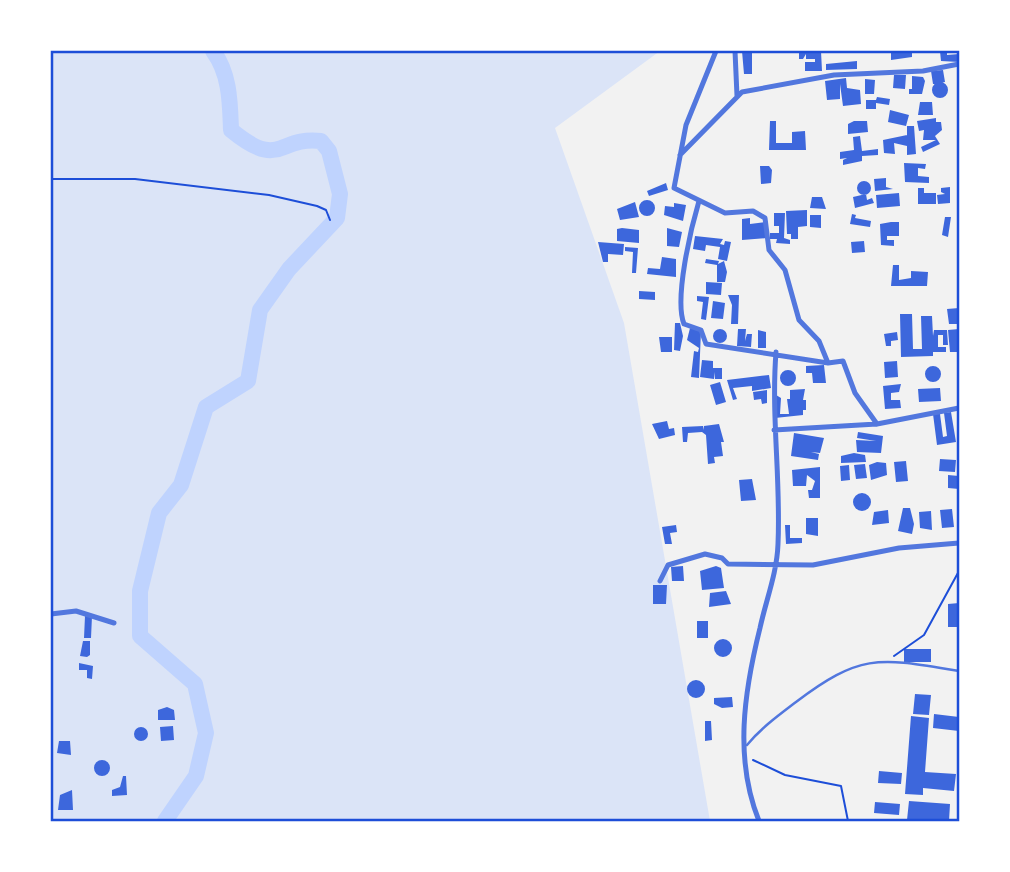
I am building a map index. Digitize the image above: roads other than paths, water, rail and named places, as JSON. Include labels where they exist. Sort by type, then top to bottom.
[{"type":"street","points":[[716,51],[686,125],[674,188],[725,213],[753,211],[765,218],[769,250],[785,270],[799,320],[819,341],[828,363]]},
{"type":"street","points":[[735,51],[737,96]]},
{"type":"street","points":[[680,155],[687,151],[737,96],[746,91],[834,75],[923,71],[959,64]]},
{"type":"street","points":[[699,201],[682,293],[684,324],[700,328],[706,344],[776,352],[828,363],[841,361],[847,365],[855,393],[877,424]]},
{"type":"street","points":[[759,821],[750,798],[742,750],[759,630],[777,564],[774,430],[776,352]]},
{"type":"street","points":[[774,430],[877,424],[959,408]]},
{"type":"street","points":[[660,582],[668,565],[705,554],[722,558],[728,564],[822,564],[899,548],[959,543]]},
{"type":"street","points":[[51,614],[76,611],[114,623]]},
{"type":"lane","points":[[742,750],[762,728],[825,680],[856,665],[889,662],[959,671]]},
{"type":"waterway","points":[[165,821],[196,776],[206,733],[195,684],[140,636],[140,591],[159,513],[181,485],[206,407],[248,381],[260,310],[289,269],[337,218],[340,194],[329,151],[321,141],[295,143],[270,150],[247,142],[231,130],[226,79],[213,51]]}]
